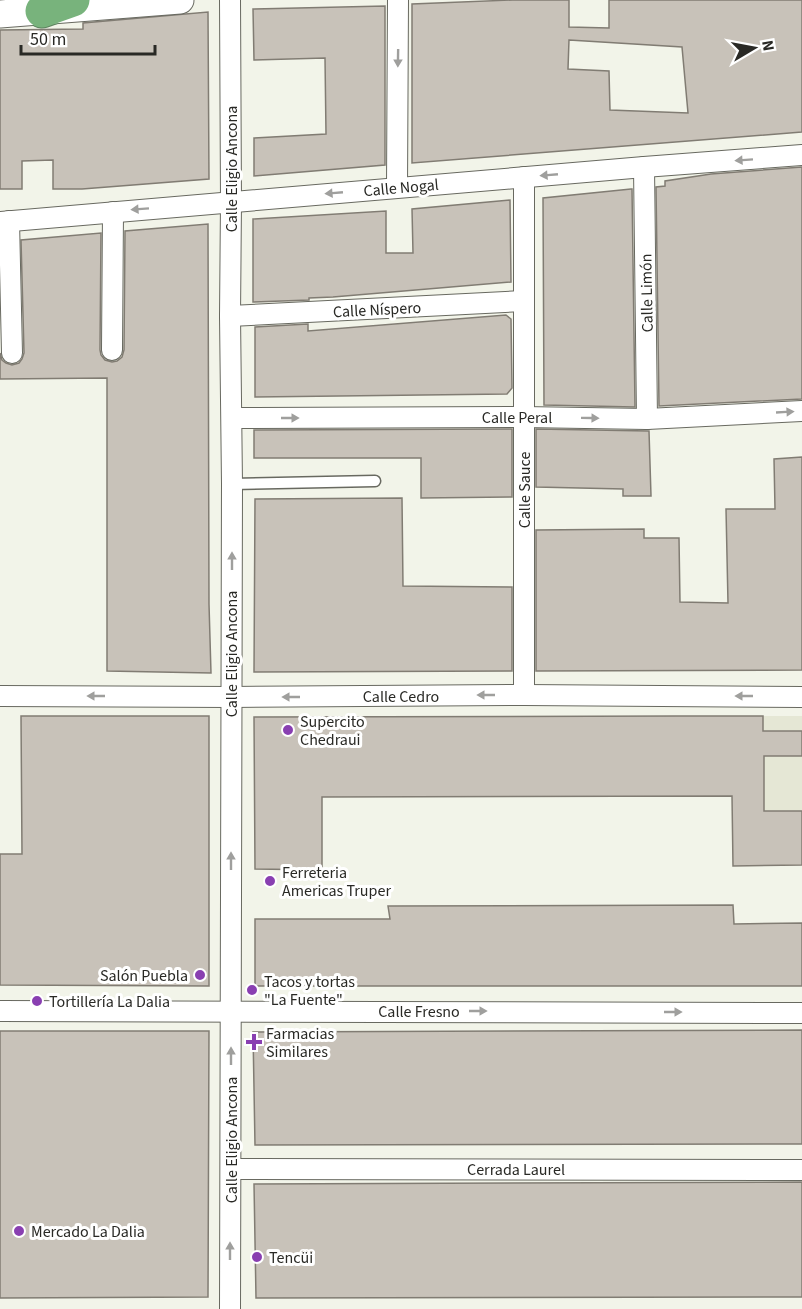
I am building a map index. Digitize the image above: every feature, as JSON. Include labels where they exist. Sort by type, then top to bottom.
[{"type":"highway","points":[[42,11],[74,0]]},
{"type":"main road","points":[[0,14],[180,0]]},
{"type":"street","name":"Calle Eligio Ancona","points":[[230,0],[232,418],[230,1309]]},
{"type":"street","points":[[397,188],[398,0]]},
{"type":"street","name":"Calle Nogal","points":[[5,221],[802,155]]},
{"type":"street","name":"Calle Limón","points":[[644,167],[647,419]]},
{"type":"street","name":"Calle Sauce","points":[[524,177],[524,695]]},
{"type":"street","points":[[112,350],[113,212]]},
{"type":"street","points":[[5,221],[12,352]]},
{"type":"street","name":"Calle Níspero","points":[[230,316],[523,301]]},
{"type":"street","name":"Calle Peral","points":[[232,418],[647,419],[802,411]]},
{"type":"street","name":"Calle Cedro","points":[[0,696],[802,697]]},
{"type":"street","name":"Calle Fresno","points":[[0,1011],[802,1013]]},
{"type":"street","name":"Cerrada Laurel","points":[[231,1168],[802,1170]]},
{"type":"lane","points":[[232,484],[375,481]]},
{"type":"shaded area","points":[[763,716],[802,716],[802,811],[764,811]]},
{"type":"building","points":[[569,0],[569,27],[609,28],[609,0],[802,0],[802,132],[412,163],[412,4]],"holes":[[[569,40],[682,47],[688,113],[610,110],[609,71],[568,69]]]},
{"type":"building","points":[[385,6],[385,165],[254,176],[254,138],[326,134],[325,58],[254,60],[253,9]]},
{"type":"building","points":[[208,12],[209,179],[82,189],[53,189],[53,160],[22,161],[22,189],[0,189],[0,30],[83,29],[83,23]]},
{"type":"building","points":[[802,167],[802,399],[659,406],[656,187],[665,186],[665,181],[711,174]]},
{"type":"building","points":[[632,189],[635,407],[544,405],[543,198]]},
{"type":"building","points":[[510,200],[511,282],[309,298],[309,300],[253,302],[253,219],[386,211],[386,253],[413,253],[412,209]]},
{"type":"building","points":[[208,224],[211,673],[107,671],[107,378],[0,379],[0,353],[2,360],[12,365],[19,363],[24,353],[21,240],[101,233],[100,350],[105,360],[112,362],[122,357],[124,350],[125,231]]},
{"type":"building","points":[[506,315],[511,319],[512,388],[507,394],[255,397],[255,327],[308,324],[308,331]]},
{"type":"building","points":[[512,429],[512,497],[421,498],[421,458],[254,458],[254,430]]},
{"type":"building","points":[[536,429],[649,431],[651,496],[623,496],[623,489],[536,487]]},
{"type":"building","points":[[802,457],[802,670],[536,671],[536,530],[644,529],[644,538],[679,538],[680,602],[728,603],[726,509],[775,509],[774,459]]},
{"type":"building","points":[[402,498],[403,586],[512,587],[512,671],[254,672],[255,499]]},
{"type":"building","points":[[21,716],[209,716],[209,986],[0,985],[0,854],[22,854]]},
{"type":"building","points":[[763,716],[763,731],[802,731],[802,756],[764,756],[764,811],[802,811],[802,865],[733,866],[732,796],[322,797],[322,870],[255,869],[254,717]]},
{"type":"building","points":[[733,905],[734,924],[802,923],[802,986],[255,986],[255,919],[390,919],[388,906]]},
{"type":"building","points":[[802,1030],[802,1144],[255,1145],[253,1032]]},
{"type":"building","points":[[0,1031],[209,1031],[208,1297],[0,1298]]},
{"type":"building","points":[[802,1182],[802,1297],[256,1298],[254,1184]]},
{"type":"place","name":"Supercito Chedraui","points":[[288,730]]},
{"type":"place","name":"Ferreteria Americas Truper","points":[[270,881]]},
{"type":"place","name":"Salón Puebla","points":[[200,975]]},
{"type":"place","name":"Tacos y tortas \"La Fuente\"","points":[[252,990]]},
{"type":"place","name":"Tortillería La Dalia","points":[[37,1001]]},
{"type":"place","name":"Farmacias Similares","points":[[254,1042]]},
{"type":"place","name":"Mercado La Dalia","points":[[19,1231]]},
{"type":"place","name":"Tencüi","points":[[257,1257]]}]
